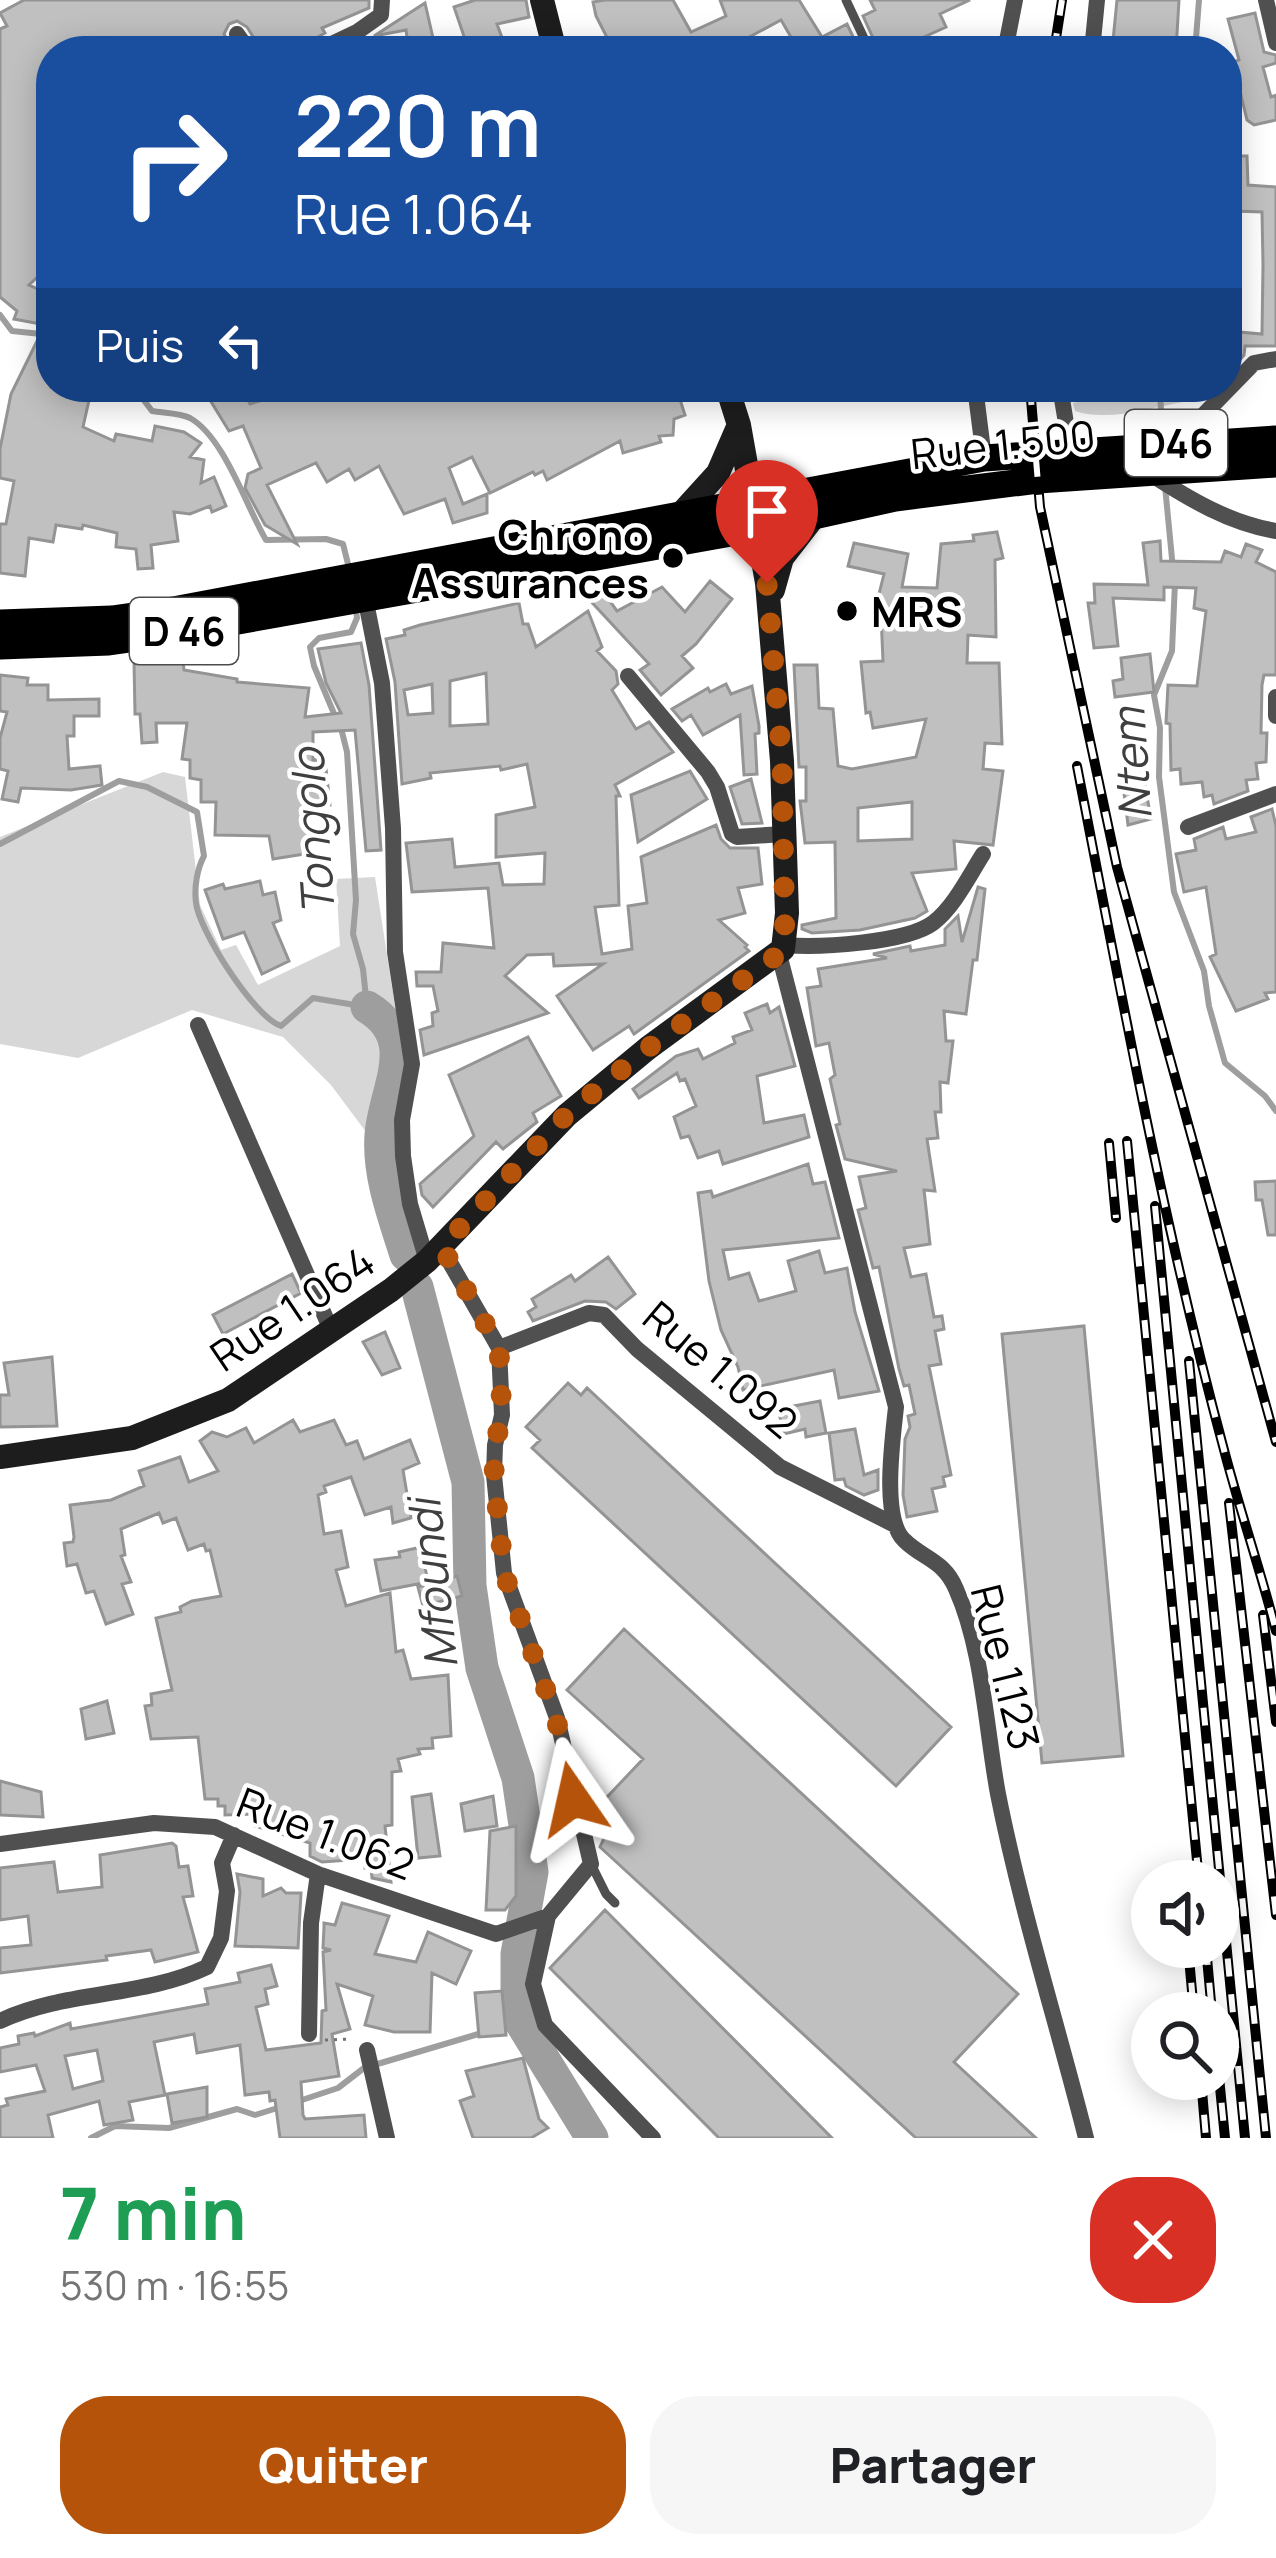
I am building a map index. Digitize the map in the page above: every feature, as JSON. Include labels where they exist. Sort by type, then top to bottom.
[{"type":"main road","points":[[542,0],[551,36]]},
{"type":"main road","points":[[732,402],[757,515],[770,622],[782,761],[782,949]]},
{"type":"main road","points":[[678,517],[718,473],[740,424]]},
{"type":"main road","name":"Rue 1.500","points":[[1078,464],[1176,443],[1276,439]]},
{"type":"main road","name":"Rue 1.500","points":[[1078,464],[1149,473],[1276,464]]},
{"type":"main road","name":"D46","points":[[757,515],[983,471],[1078,464]]},
{"type":"main road","name":"Rue 1.500","points":[[813,518],[983,471]]},
{"type":"main road","name":"D 46","points":[[0,646],[109,643],[363,587],[757,515]]},
{"type":"main road","name":"D 46","points":[[546,553],[678,517],[813,518]]},
{"type":"main road","points":[[770,622],[782,558],[813,518]]},
{"type":"main road","name":"D 46","points":[[0,623],[112,620],[363,587]]},
{"type":"main road","name":"Rue 1.064","points":[[0,1457],[132,1438],[228,1400],[434,1254],[567,1114],[782,949]]},
{"type":"street","points":[[349,36],[381,15],[382,0]]},
{"type":"street","points":[[1008,36],[1015,0]]},
{"type":"street","points":[[1093,36],[1097,0]]},
{"type":"street","points":[[1266,0],[1276,43]]},
{"type":"street","points":[[1242,375],[1254,363],[1276,359]]},
{"type":"street","points":[[976,402],[983,471]]},
{"type":"street","points":[[1062,402],[1078,464]]},
{"type":"street","points":[[1176,443],[1216,402]]},
{"type":"street","points":[[1149,473],[1233,520],[1276,532]]},
{"type":"street","points":[[363,587],[382,683],[393,828],[395,952],[412,1064],[402,1120],[410,1204],[434,1254],[499,1348],[502,1415],[494,1475],[504,1573],[556,1718],[591,1864],[548,1916],[533,1984],[544,2025],[652,2138]]},
{"type":"street","points":[[628,676],[708,772],[732,834],[783,835]]},
{"type":"street","points":[[1276,698],[1276,716]]},
{"type":"street","points":[[1188,827],[1276,794]]},
{"type":"street","points":[[895,1525],[890,1466],[896,1407],[782,949],[850,944],[925,928],[948,906],[983,854]]},
{"type":"street","points":[[198,1025],[331,1330]]},
{"type":"street","name":"Rue 1.092","points":[[499,1348],[589,1313],[604,1315],[637,1349],[780,1467],[895,1525]]},
{"type":"street","name":"Rue 1.123","points":[[895,1525],[904,1540],[937,1561],[956,1588],[989,1721],[1011,1849],[1086,2138]]},
{"type":"street","name":"Rue 1.062","points":[[0,1844],[154,1823],[214,1827],[318,1874],[496,1934],[548,1916]]},
{"type":"street","points":[[0,2021],[53,2004],[167,1982],[207,1966],[221,1938],[227,1892],[222,1863],[234,1834]]},
{"type":"street","points":[[309,2034],[311,1923],[318,1874]]},
{"type":"street","points":[[367,2050],[387,2138]]},
{"type":"lane","points":[[845,0],[863,36]]},
{"type":"lane","points":[[591,1864],[615,1903]]},
{"type":"path","points":[[309,2034],[314,2040],[350,2038],[367,2050]]},
{"type":"shaded area","points":[[1183,402],[1101,415],[1075,411],[1073,403]]},
{"type":"shaded area","points":[[163,772],[185,777],[200,905],[221,950],[236,945],[258,985],[340,946],[336,879],[375,877],[405,1071],[393,1136],[375,1144],[331,1085],[283,1037],[192,1010],[78,1058],[0,1044],[0,837]]},
{"type":"building","points":[[24,0],[369,0],[369,8],[322,28],[325,33],[320,36],[253,36],[237,21],[229,24],[225,36],[36,36],[36,278],[29,285],[36,288],[36,323],[14,319],[17,311],[0,297],[0,29],[7,26],[0,13]]},
{"type":"building","points":[[475,0],[526,0],[529,17],[497,24],[501,36],[464,36],[454,7]]},
{"type":"building","points":[[673,0],[691,32],[726,16],[720,0],[799,0],[821,36],[790,36],[781,20],[751,36],[606,36],[593,2]]},
{"type":"building","points":[[870,0],[970,0],[940,14],[946,27],[926,36],[872,36],[863,16],[875,10]]},
{"type":"building","points":[[1117,0],[1179,0],[1177,36],[1113,36]]},
{"type":"building","points":[[425,3],[433,36],[407,36],[406,30],[374,36]]},
{"type":"building","points":[[1255,13],[1264,52],[1276,55],[1276,63],[1263,67],[1271,97],[1276,95],[1276,120],[1254,125],[1247,120],[1242,99],[1242,36],[1233,36],[1228,19]]},
{"type":"building","points":[[847,24],[853,36],[824,36]]},
{"type":"building","points":[[1242,156],[1247,156],[1248,185],[1276,187],[1276,346],[1245,346],[1242,357],[1242,332],[1262,334],[1262,212],[1242,211]]},
{"type":"building","points":[[36,343],[36,402],[89,402],[83,427],[114,441],[116,434],[152,441],[155,426],[184,432],[201,443],[190,457],[204,460],[201,483],[214,477],[226,506],[212,512],[210,506],[190,514],[174,512],[178,541],[151,545],[153,568],[138,569],[136,549],[116,547],[117,533],[56,525],[53,542],[29,538],[25,576],[0,573],[0,524],[6,524],[14,481],[0,478],[0,449],[11,394]]},
{"type":"building","points":[[211,402],[681,402],[685,415],[674,419],[673,435],[659,436],[661,442],[623,453],[620,441],[547,480],[543,471],[533,472],[490,493],[472,457],[449,468],[463,504],[487,494],[487,513],[453,523],[445,499],[404,514],[379,466],[355,480],[349,469],[327,482],[316,463],[267,485],[297,544],[265,525],[245,488],[248,474],[261,468],[243,426],[229,431]]},
{"type":"building","points":[[997,532],[1003,558],[995,560],[996,637],[968,635],[967,663],[999,663],[1002,744],[985,743],[983,769],[1003,771],[993,845],[954,841],[956,869],[912,873],[927,911],[915,918],[860,930],[812,933],[802,929],[802,925],[836,918],[835,842],[805,843],[800,801],[806,801],[806,767],[799,767],[794,665],[817,665],[819,708],[833,709],[838,766],[852,769],[916,757],[926,719],[873,728],[870,712],[866,713],[861,662],[883,661],[881,615],[874,614],[884,574],[848,566],[854,543],[908,554],[902,587],[937,588],[941,544],[974,541],[973,535]],"holes":[[[912,802],[912,839],[858,841],[858,808]]]},
{"type":"building","points":[[1160,541],[1161,561],[1221,562],[1225,551],[1241,557],[1246,544],[1262,550],[1256,562],[1276,572],[1276,675],[1264,675],[1262,685],[1266,762],[1256,763],[1258,779],[1246,780],[1248,791],[1214,804],[1212,795],[1204,797],[1202,782],[1181,784],[1180,769],[1171,770],[1170,724],[1166,723],[1168,685],[1197,686],[1206,611],[1194,608],[1196,588],[1164,587],[1164,600],[1113,598],[1118,646],[1094,648],[1088,603],[1095,603],[1094,584],[1148,585],[1143,543]]},
{"type":"building","points":[[710,581],[732,599],[682,656],[693,668],[661,695],[640,670],[649,664],[585,595],[599,586],[617,611],[662,587],[685,612]]},
{"type":"building","points":[[519,603],[523,624],[528,624],[536,647],[588,611],[602,647],[597,651],[616,671],[618,684],[612,690],[636,729],[649,722],[673,752],[615,785],[620,796],[616,796],[619,905],[595,907],[602,954],[632,949],[628,906],[647,903],[641,857],[716,825],[730,848],[758,848],[762,884],[738,888],[745,913],[719,920],[749,951],[634,1034],[629,1026],[593,1050],[557,996],[603,964],[554,966],[553,954],[527,955],[505,976],[548,1013],[424,1055],[420,1030],[433,1026],[432,1013],[438,1011],[433,986],[417,986],[416,972],[441,972],[443,943],[494,948],[488,888],[412,892],[406,843],[452,839],[455,867],[499,863],[503,885],[544,884],[545,853],[496,857],[496,815],[535,807],[527,764],[430,773],[431,778],[402,784],[395,682],[386,639],[420,625]],"holes":[[[486,673],[488,724],[450,726],[450,681]],[[432,684],[433,713],[408,715],[404,690]]]},
{"type":"building","points":[[361,643],[369,685],[381,850],[366,851],[355,730],[313,732],[313,760],[325,759],[330,805],[304,809],[311,853],[273,859],[269,836],[215,835],[216,802],[201,802],[201,780],[190,778],[190,760],[182,759],[187,723],[156,723],[157,742],[142,743],[140,714],[135,714],[134,661],[166,658],[166,662],[183,661],[184,670],[237,682],[309,688],[305,717],[341,713],[326,683],[318,649]]},
{"type":"building","points":[[1150,654],[1154,692],[1115,697],[1113,681],[1123,679],[1121,658]]},
{"type":"building","points":[[0,675],[28,678],[27,685],[48,685],[48,700],[99,699],[99,716],[74,716],[74,736],[67,736],[69,769],[100,766],[102,785],[71,790],[21,788],[18,802],[2,799],[8,771],[0,769],[0,738],[7,712],[0,711]]},
{"type":"building","points":[[726,684],[731,694],[752,686],[759,726],[755,734],[757,774],[744,775],[740,715],[703,735],[691,715],[682,721],[672,709],[708,688],[710,692]]},
{"type":"building","points":[[690,771],[707,799],[638,842],[631,795]]},
{"type":"building","points":[[1143,774],[1151,819],[1128,825],[1122,777]]},
{"type":"building","points":[[751,779],[762,823],[742,824],[730,787]]},
{"type":"building","points":[[1272,809],[1276,826],[1276,992],[1265,993],[1268,999],[1236,1011],[1210,957],[1216,954],[1206,887],[1184,892],[1176,854],[1196,850],[1194,839],[1223,827],[1226,839],[1256,832],[1251,817]]},
{"type":"building","points":[[260,881],[263,895],[275,892],[281,920],[273,923],[289,961],[262,974],[244,932],[223,939],[205,890]]},
{"type":"building","points":[[978,887],[985,889],[966,1014],[944,1011],[946,1041],[953,1041],[948,1083],[940,1082],[941,1112],[935,1112],[938,1138],[927,1139],[935,1191],[924,1190],[930,1244],[904,1248],[911,1277],[926,1274],[934,1317],[942,1316],[944,1329],[935,1331],[941,1364],[929,1366],[951,1475],[943,1477],[945,1486],[932,1489],[937,1511],[907,1517],[905,1439],[908,1416],[915,1414],[909,1385],[904,1386],[899,1369],[879,1267],[873,1268],[858,1210],[866,1208],[859,1177],[897,1171],[845,1159],[836,1125],[840,1124],[830,1079],[835,1075],[829,1043],[816,1046],[807,988],[821,986],[818,969],[887,958],[873,954],[910,946],[911,951],[945,945],[945,929],[958,916],[962,942]]},
{"type":"building","points":[[767,1004],[770,1013],[779,1007],[795,1066],[757,1076],[764,1123],[804,1115],[809,1137],[723,1164],[719,1151],[698,1158],[689,1136],[681,1138],[674,1117],[696,1106],[685,1079],[680,1081],[677,1073],[639,1098],[633,1089],[676,1056],[698,1049],[703,1059],[735,1043],[733,1037],[752,1030],[745,1013]]},
{"type":"building","points":[[528,1037],[561,1096],[533,1113],[537,1122],[503,1149],[496,1142],[433,1207],[422,1195],[420,1184],[474,1136],[449,1075]]},
{"type":"building","points":[[808,1164],[813,1184],[825,1182],[839,1238],[723,1250],[729,1279],[749,1273],[759,1301],[796,1291],[788,1261],[819,1251],[825,1273],[847,1268],[879,1391],[839,1398],[834,1370],[743,1390],[721,1330],[709,1281],[698,1193],[711,1191],[713,1197]]},
{"type":"building","points":[[1276,1181],[1276,1235],[1268,1235],[1255,1182]]},
{"type":"building","points":[[608,1257],[635,1294],[616,1309],[606,1302],[585,1301],[533,1321],[528,1312],[536,1307],[532,1299],[571,1275],[575,1281]]},
{"type":"building","points":[[292,1274],[301,1293],[223,1334],[213,1315]]},
{"type":"building","points":[[1084,1326],[1123,1756],[1042,1763],[1002,1334]]},
{"type":"building","points":[[385,1332],[400,1368],[382,1375],[363,1342]]},
{"type":"building","points":[[52,1357],[57,1426],[0,1427],[0,1395],[9,1395],[4,1363]]},
{"type":"building","points":[[568,1383],[581,1395],[587,1388],[951,1727],[896,1786],[532,1448],[540,1440],[526,1427]]},
{"type":"building","points":[[820,1401],[826,1433],[806,1437],[805,1429],[784,1434],[778,1409]]},
{"type":"building","points":[[293,1420],[300,1432],[334,1420],[346,1445],[357,1441],[364,1459],[410,1440],[419,1463],[403,1470],[411,1518],[393,1523],[391,1507],[365,1515],[351,1477],[324,1486],[326,1492],[318,1495],[324,1534],[341,1531],[348,1567],[336,1570],[346,1606],[390,1593],[396,1652],[403,1650],[411,1679],[448,1675],[451,1736],[432,1738],[433,1748],[398,1759],[401,1771],[392,1772],[392,1825],[385,1826],[391,1882],[372,1878],[364,1859],[322,1862],[310,1856],[310,1843],[255,1826],[259,1814],[225,1815],[225,1806],[218,1806],[218,1799],[205,1799],[198,1737],[151,1739],[145,1706],[152,1705],[151,1694],[172,1690],[156,1618],[181,1612],[180,1607],[192,1601],[221,1596],[210,1550],[204,1544],[188,1550],[176,1518],[163,1523],[159,1513],[121,1529],[125,1555],[121,1556],[131,1582],[122,1584],[133,1614],[106,1624],[94,1591],[86,1593],[77,1564],[67,1566],[64,1543],[73,1542],[74,1537],[70,1505],[111,1500],[144,1486],[139,1471],[180,1457],[189,1482],[218,1471],[200,1441],[212,1432],[227,1437],[246,1428],[254,1443]]},
{"type":"building","points":[[855,1429],[864,1475],[878,1470],[878,1490],[864,1495],[846,1486],[844,1479],[835,1480],[829,1433]]},
{"type":"building","points":[[421,1547],[428,1582],[381,1591],[375,1560],[400,1557],[399,1552]]},
{"type":"building","points":[[457,1576],[462,1596],[423,1606],[418,1587]]},
{"type":"building","points":[[624,1629],[1018,1994],[954,2062],[1036,2138],[916,2138],[600,1847],[605,1836],[592,1813],[643,1759],[567,1690]]},
{"type":"building","points":[[107,1701],[114,1733],[86,1739],[81,1709]]},
{"type":"building","points":[[0,1781],[41,1792],[43,1817],[0,1815]]},
{"type":"building","points":[[431,1794],[440,1856],[418,1858],[412,1797]]},
{"type":"building","points":[[493,1796],[497,1826],[465,1831],[461,1804]]},
{"type":"building","points":[[516,1826],[516,1896],[505,1910],[486,1910],[490,1831]]},
{"type":"building","points":[[172,1843],[179,1867],[188,1866],[193,1896],[183,1897],[198,1952],[155,1962],[151,1950],[0,1973],[0,1948],[31,1945],[28,1916],[0,1920],[0,1868],[54,1862],[58,1892],[102,1887],[100,1855]]},
{"type":"building","points":[[237,1874],[263,1879],[263,1896],[281,1888],[286,1893],[301,1893],[298,1948],[235,1946]]},
{"type":"building","points":[[342,1903],[389,1916],[375,1954],[416,1962],[428,1932],[471,1951],[456,1984],[432,1973],[430,2032],[394,2032],[365,2025],[373,1996],[337,1984],[350,2029],[332,2034],[339,2076],[301,2082],[303,2115],[305,2119],[364,2115],[366,2138],[280,2138],[275,2100],[270,2101],[269,2092],[245,2095],[240,2045],[197,2053],[194,2034],[154,2042],[165,2095],[129,2102],[133,2120],[104,2125],[99,2101],[48,2115],[53,2138],[0,2138],[0,2107],[8,2105],[6,2099],[45,2091],[36,2065],[0,2072],[0,2048],[19,2044],[18,2036],[35,2036],[70,2023],[71,2029],[208,2004],[205,1989],[240,1982],[238,1973],[271,1965],[277,1986],[265,1989],[268,2004],[256,2007],[266,2050],[321,2043],[322,2011],[326,2010],[323,1952],[331,1950],[323,1948],[324,1923],[335,1925]],"holes":[[[97,2050],[103,2081],[73,2089],[65,2056]]]},
{"type":"building","points":[[605,1910],[832,2138],[719,2138],[550,1968]]},
{"type":"building","points":[[502,1991],[506,2035],[479,2037],[475,1993]]},
{"type":"building","points":[[523,2058],[539,2119],[548,2128],[531,2138],[473,2138],[460,2101],[474,2096],[466,2071]]},
{"type":"building","points":[[207,2087],[207,2117],[172,2123],[167,2094]]},
{"type":"waterway","name":"Ntem","points":[[1196,36],[1199,0]]},
{"type":"waterway","name":"Tongolo","points":[[0,315],[12,331],[36,333]]},
{"type":"waterway","name":"Tongolo","points":[[145,402],[152,411],[186,416],[202,427],[224,456],[266,540],[326,539],[343,544],[349,568]]},
{"type":"waterway","name":"Ntem","points":[[1161,402],[1162,437]]},
{"type":"waterway","name":"Ntem","points":[[1165,486],[1173,569]]},
{"type":"waterway","name":"Ntem","points":[[1175,582],[1172,651],[1154,695],[1174,892],[1204,971],[1225,1063],[1276,1111]]},
{"type":"waterway","name":"Tongolo","points":[[335,716],[310,647],[319,638],[351,632],[356,610]]},
{"type":"waterway","name":"Mfoundi","points":[[0,844],[119,781],[147,787],[197,812],[204,856],[196,885],[199,916],[229,971],[257,1007],[281,1026],[313,998],[367,1007],[353,934],[356,900],[347,752],[341,728]]},
{"type":"waterway","name":"Mfoundi","points":[[367,1007],[383,1020],[396,1050],[381,1150],[388,1196],[406,1255]]},
{"type":"waterway","name":"Mfoundi","points":[[417,1287],[468,1482],[470,1586],[482,1668],[518,1778],[532,1872],[517,1954],[517,2016],[592,2138]]},
{"type":"waterway","points":[[502,2025],[517,2016]]},
{"type":"waterway","points":[[296,2102],[338,2088],[364,2068],[485,2032]]},
{"type":"waterway","points":[[91,2138],[115,2126],[169,2128],[237,2109],[255,2115],[284,2106]]},
{"type":"railway","points":[[1056,36],[1062,0]]},
{"type":"railway","points":[[1031,402],[1040,507],[1117,867],[1276,1442]]},
{"type":"railway","points":[[1077,766],[1181,1278],[1276,1631]]},
{"type":"railway","points":[[1127,1141],[1197,1860]]},
{"type":"railway","points":[[1109,1143],[1116,1218]]},
{"type":"railway","points":[[1155,1206],[1245,2138]]},
{"type":"railway","points":[[1189,1361],[1266,2138]]},
{"type":"railway","points":[[1229,1503],[1276,1915]]},
{"type":"railway","points":[[1263,1615],[1276,1722]]},
{"type":"railway","points":[[1190,1968],[1192,1992]]},
{"type":"railway","points":[[1208,1968],[1210,1992]]},
{"type":"railway","points":[[1203,2100],[1206,2138]]},
{"type":"railway","points":[[1221,2100],[1225,2138]]},
{"type":"place","name":"Chrono Assurances","points":[[673,558]]},
{"type":"place","name":"MRS","points":[[847,611]]},
{"type":"route","points":[[573,1799],[556,1718],[504,1573],[497,1531],[495,1445],[502,1415],[499,1348],[442,1247],[567,1114],[785,945],[782,761],[767,583]]}]
